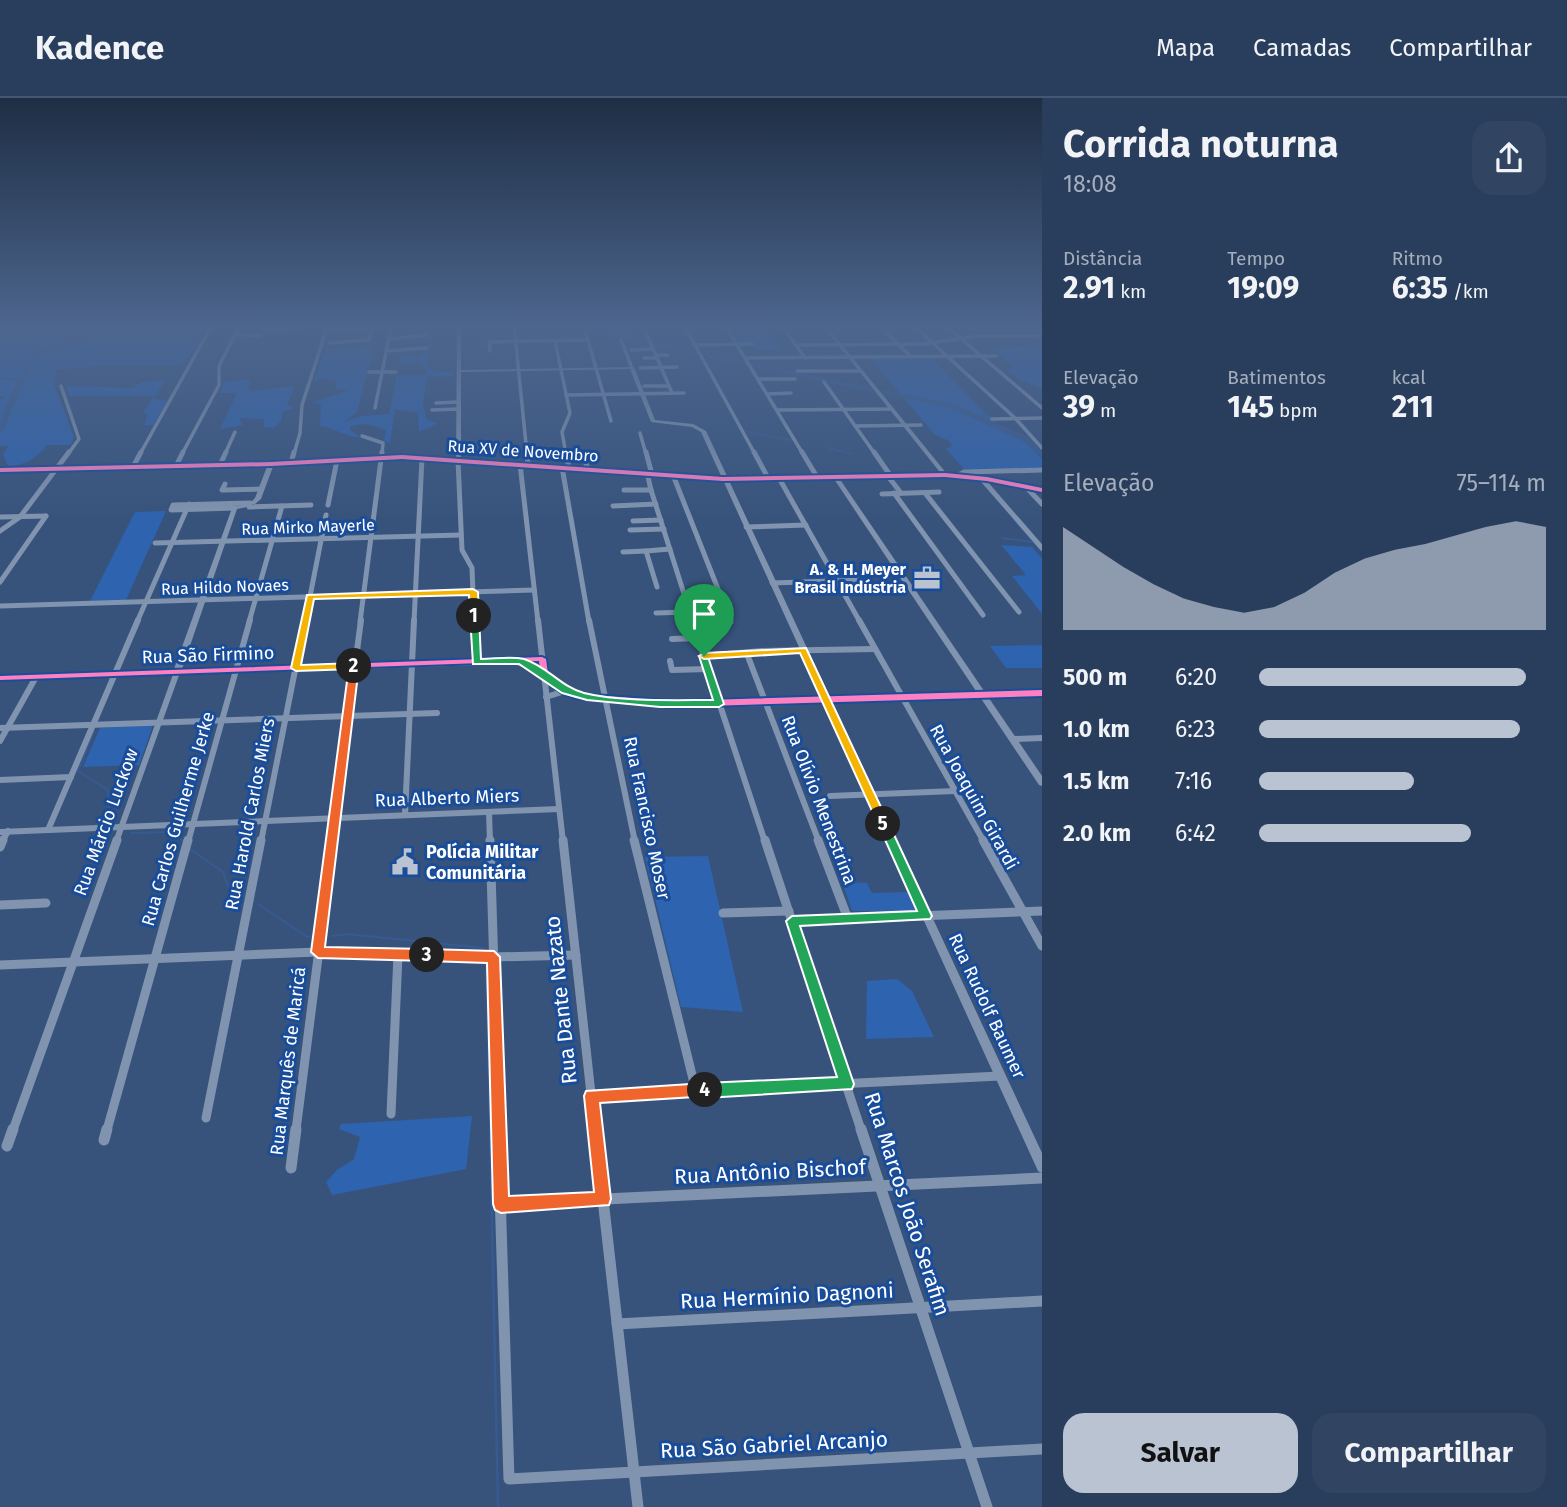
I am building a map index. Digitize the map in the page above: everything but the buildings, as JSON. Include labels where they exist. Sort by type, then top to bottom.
[{"type":"main road","name":"Rua XV de Novembro","points":[[1,472],[271,464],[380,457],[723,479],[957,475],[1042,490]]},
{"type":"main road","points":[[512,660],[529,664],[565,691],[606,699],[719,704],[1042,693]]},
{"type":"main road","name":"Rua São Firmino","points":[[0,678],[512,660]]},
{"type":"street","points":[[0,531],[20,517],[80,438],[63,391]]},
{"type":"street","points":[[133,467],[175,391]]},
{"type":"street","points":[[176,466],[216,391]]},
{"type":"street","points":[[291,463],[300,436],[302,405],[307,391]]},
{"type":"street","points":[[375,408],[378,391]]},
{"type":"street","points":[[457,391],[461,535],[463,553],[472,568],[476,662]]},
{"type":"street","name":"Rua Dante Nazato","points":[[520,391],[534,590],[638,1507]]},
{"type":"street","name":"Rua Francisco Moser","points":[[565,391],[570,414],[562,434],[581,583],[657,940],[683,1031],[696,1091]]},
{"type":"street","points":[[602,391],[611,421]]},
{"type":"street","points":[[720,391],[768,478]]},
{"type":"street","points":[[765,391],[817,477]]},
{"type":"street","points":[[830,391],[889,475],[897,493],[984,615]]},
{"type":"street","points":[[878,391],[945,475]]},
{"type":"street","points":[[985,391],[1042,448]]},
{"type":"street","points":[[1022,391],[1042,408]]},
{"type":"street","points":[[566,395],[684,393]]},
{"type":"street","points":[[767,394],[791,393]]},
{"type":"street","name":"Rua Rudolf Baumer","points":[[641,394],[653,421],[696,426],[703,431],[1042,1167]]},
{"type":"street","points":[[436,403],[457,406]]},
{"type":"street","points":[[432,410],[457,406]]},
{"type":"street","points":[[777,410],[892,409]]},
{"type":"street","points":[[992,419],[1042,418]]},
{"type":"street","points":[[855,426],[921,425]]},
{"type":"street","points":[[220,465],[235,432]]},
{"type":"street","name":"Rua Marcos João Serafim","points":[[640,433],[651,490],[719,704],[987,1507]]},
{"type":"street","points":[[362,436],[383,443],[380,457]]},
{"type":"street","points":[[582,453],[588,469]]},
{"type":"street","name":"Rua Marquês de Maricá","points":[[291,1168],[380,457]]},
{"type":"street","points":[[405,815],[422,458]]},
{"type":"street","points":[[328,505],[337,460]]},
{"type":"street","points":[[188,507],[235,508],[249,505],[261,489],[271,464]]},
{"type":"street","points":[[957,475],[964,472],[1042,470]]},
{"type":"street","points":[[673,475],[731,622]]},
{"type":"street","points":[[835,476],[1042,783]]},
{"type":"street","name":"Rua Joaquim Girardi","points":[[779,478],[1042,946]]},
{"type":"street","points":[[981,478],[1042,548]]},
{"type":"street","points":[[225,484],[222,490],[261,489]]},
{"type":"street","points":[[1025,486],[1042,504]]},
{"type":"street","points":[[625,490],[651,490]]},
{"type":"street","points":[[882,494],[939,492]]},
{"type":"street","points":[[925,493],[1020,612]]},
{"type":"street","points":[[188,507],[311,505]]},
{"type":"street","points":[[613,506],[656,505]]},
{"type":"street","name":"Rua Carlos Guilherme Jerke","points":[[104,1140],[282,506]]},
{"type":"street","points":[[48,830],[71,777],[71,771],[188,507]]},
{"type":"street","name":"Rua Márcio Luckow","points":[[7,1146],[235,508]]},
{"type":"street","name":"Rua Harold Carlos Miers","points":[[205,1118],[326,515]]},
{"type":"street","points":[[0,517],[46,516],[0,582]]},
{"type":"street","points":[[633,521],[661,520]]},
{"type":"street","points":[[746,527],[806,525]]},
{"type":"street","points":[[630,530],[664,529]]},
{"type":"street","name":"Rua Mirko Mayerle","points":[[155,543],[461,535]]},
{"type":"street","points":[[624,552],[670,549]]},
{"type":"street","points":[[646,551],[657,587]]},
{"type":"street","points":[[772,583],[865,580]]},
{"type":"street","name":"Rua Hildo Novaes","points":[[0,606],[534,590]]},
{"type":"street","points":[[656,613],[690,612]]},
{"type":"street","points":[[672,639],[698,638]]},
{"type":"street","points":[[704,656],[875,649]]},
{"type":"street","name":"Rua Olívio Menestrina","points":[[747,654],[848,919]]},
{"type":"street","name":"Rua São Firmino","points":[[512,660],[542,660]]},
{"type":"street","points":[[670,660],[672,670],[708,669]]},
{"type":"street","points":[[0,741],[4,728],[36,677]]},
{"type":"street","points":[[547,697],[565,691]]},
{"type":"street","points":[[4,728],[437,713]]},
{"type":"street","points":[[1013,739],[1042,738]]},
{"type":"street","points":[[0,780],[71,777]]},
{"type":"street","points":[[830,796],[955,791]]},
{"type":"street","name":"Rua Alberto Miers","points":[[4,832],[559,809]]},
{"type":"street","points":[[489,812],[501,1204]]},
{"type":"street","points":[[0,847],[4,832]]},
{"type":"street","points":[[0,905],[46,903]]},
{"type":"street","points":[[723,913],[848,919],[1042,911]]},
{"type":"street","points":[[0,965],[318,952],[494,957],[576,955]]},
{"type":"street","points":[[391,1114],[398,954]]},
{"type":"street","points":[[592,1096],[1000,1076]]},
{"type":"street","name":"Rua Antônio Bischof","points":[[501,1204],[1042,1178]]},
{"type":"street","name":"Rua São Gabriel Arcanjo","points":[[501,1204],[509,1479],[1042,1449]]},
{"type":"street","name":"Rua Hermínio Dagnoni","points":[[617,1324],[1042,1301]]},
{"type":"shaded area","points":[[0,391],[57,391],[74,437],[71,445],[47,445],[30,460],[8,466],[3,454],[9,446],[0,446],[0,400],[6,397],[0,396]]},
{"type":"shaded area","points":[[67,391],[159,391],[154,399],[168,401],[153,425],[144,425],[148,414],[143,413],[154,396],[69,396]]},
{"type":"shaded area","points":[[220,391],[293,391],[287,405],[295,408],[283,411],[281,421],[273,428],[264,427],[264,419],[239,418],[243,425],[220,429],[237,393],[219,393]]},
{"type":"shaded area","points":[[347,391],[363,391],[357,412],[344,422],[361,416],[389,414],[394,391],[425,391],[423,405],[427,420],[438,423],[419,432],[418,413],[395,409],[390,443],[384,441],[386,431],[374,426],[351,426],[350,430],[360,437],[320,426],[321,405],[313,402]]},
{"type":"shaded area","points":[[898,391],[964,391],[1005,431],[1020,438],[1042,458],[1042,468],[964,469],[946,449],[952,446],[949,441],[934,434]]},
{"type":"shaded area","points":[[166,511],[126,600],[90,601],[135,512]]},
{"type":"shaded area","points":[[1001,545],[1032,547],[1042,558],[1042,614],[1012,576],[1026,575]]},
{"type":"shaded area","points":[[1042,645],[1042,668],[1006,668],[990,646]]},
{"type":"shaded area","points":[[153,725],[139,765],[83,767],[100,728]]},
{"type":"shaded area","points":[[708,856],[743,1012],[681,1007],[645,857]]},
{"type":"shaded area","points":[[842,882],[867,883],[872,893],[909,892],[916,909],[852,911]]},
{"type":"shaded area","points":[[897,979],[912,991],[934,1037],[866,1039],[867,981]]},
{"type":"shaded area","points":[[472,1116],[466,1169],[332,1195],[326,1182],[337,1170],[354,1159],[360,1137],[339,1129],[341,1124]]},
{"type":"waterway","points":[[0,430],[16,391]]},
{"type":"waterway","points":[[879,391],[953,406],[1024,438],[1042,455]]},
{"type":"waterway","points":[[964,391],[985,413],[983,418]]},
{"type":"waterway","points":[[747,432],[792,440]]},
{"type":"waterway","points":[[829,448],[853,454]]},
{"type":"waterway","points":[[1014,520],[1042,552]]},
{"type":"waterway","points":[[1002,538],[1032,542]]},
{"type":"waterway","points":[[94,731],[78,771],[108,790],[109,820]]},
{"type":"waterway","points":[[131,833],[173,832],[183,841]]},
{"type":"waterway","points":[[190,849],[223,872],[228,886],[244,896]]},
{"type":"waterway","points":[[258,904],[307,937],[314,936]]},
{"type":"waterway","points":[[332,936],[348,934],[484,948]]},
{"type":"waterway","points":[[486,966],[490,1130]]},
{"type":"waterway","points":[[490,1129],[498,1507]]},
{"type":"cycle path","points":[[0,470],[271,464],[402,457],[723,479],[945,475],[987,479],[1042,490]]},
{"type":"cycle path","points":[[0,678],[542,659],[544,675],[565,691],[579,696],[674,704],[1042,693]]},
{"type":"place","name":"A. & H. Meyer Brasil Indústria","points":[[927,578]]},
{"type":"place","name":"Polícia Militar Comunitária","points":[[405,862]]},
{"type":"route","points":[[473,592],[476,662],[521,661],[565,691],[579,696],[691,705],[719,704],[704,656],[803,650],[926,916],[792,921],[846,1084],[592,1096],[603,1199],[501,1204],[494,957],[318,952],[354,666],[296,668],[310,597],[473,592]]}]
